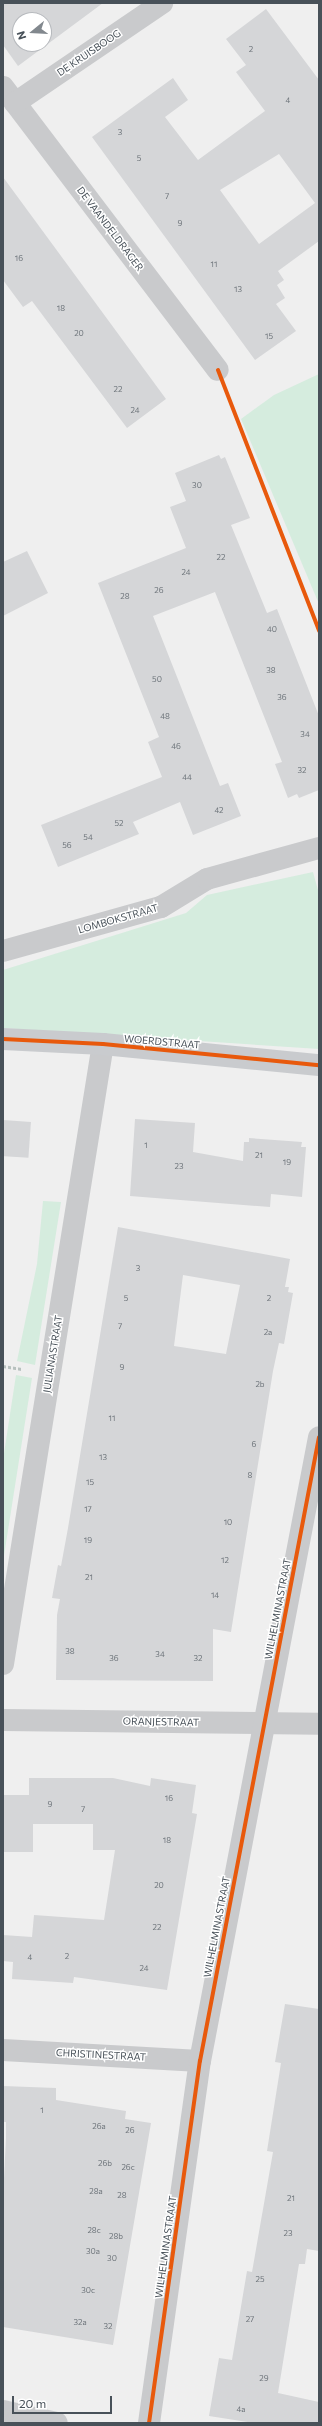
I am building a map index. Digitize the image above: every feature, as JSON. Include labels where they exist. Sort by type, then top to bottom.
[{"type":"street","name":"DE KRUISBOOG","points":[[9,95],[162,3]]},
{"type":"street","name":"DE VAANDELDRAGER","points":[[9,95],[218,370]]},
{"type":"street","name":"LOMBOKSTRAAT","points":[[3,951],[161,907],[207,879],[319,848]]},
{"type":"street","name":"WOERDSTRAAT","points":[[3,1038],[103,1044],[319,1064]]},
{"type":"street","name":"JULIANASTRAAT","points":[[3,1664],[103,1044]]},
{"type":"street","name":"WILHELMINASTRAAT","points":[[149,2423],[200,2061],[319,1437]]},
{"type":"street","name":"ORANJESTRAAT","points":[[3,1720],[319,1724]]},
{"type":"street","name":"CHRISTINESTRAAT","points":[[3,2050],[200,2061]]},
{"type":"street","points":[[3,2411],[57,2423]]},
{"type":"green space","points":[[319,374],[319,604],[241,419],[274,395]]},
{"type":"green space","points":[[313,872],[319,894],[319,1049],[3,1028],[3,970],[186,913],[207,895]]},
{"type":"green space","points":[[43,1201],[61,1202],[35,1365],[17,1361],[37,1264]]},
{"type":"green space","points":[[16,1375],[32,1378],[3,1562],[3,1460]]},
{"type":"building","points":[[3,3],[103,3],[52,41],[52,12],[12,12],[12,52],[37,52],[18,66],[3,45]]},
{"type":"building","points":[[266,9],[319,80],[319,241],[278,271],[284,280],[277,285],[285,298],[276,304],[296,331],[255,360],[92,137],[173,78],[188,100],[165,117],[198,160],[265,111],[236,72],[246,65],[226,39]],"holes":[[[279,154],[315,203],[259,244],[220,190]]]},
{"type":"building","points":[[3,177],[166,399],[127,428],[32,301],[23,307],[3,280]]},
{"type":"building","points":[[219,455],[221,459],[225,457],[250,518],[231,525],[267,613],[277,609],[319,716],[319,790],[299,798],[297,794],[288,798],[275,764],[282,762],[215,592],[153,616],[220,786],[228,783],[241,816],[193,835],[180,802],[133,822],[139,834],[58,867],[41,825],[162,777],[148,742],[159,737],[98,583],[186,548],[170,507],[186,501],[175,473]]},
{"type":"building","points":[[27,551],[48,593],[3,616],[3,562]]},
{"type":"building","points":[[135,1119],[195,1123],[193,1152],[243,1161],[244,1142],[249,1142],[249,1138],[302,1142],[301,1147],[306,1147],[302,1197],[271,1194],[270,1207],[130,1196]]},
{"type":"building","points":[[3,1120],[31,1122],[28,1158],[3,1156]]},
{"type":"building","points":[[118,1227],[290,1259],[285,1287],[289,1287],[288,1292],[293,1293],[284,1344],[279,1343],[273,1371],[231,1632],[213,1629],[213,1681],[56,1680],[57,1615],[60,1599],[52,1598],[58,1565],[61,1566]],"holes":[[[183,1275],[240,1285],[226,1354],[174,1346]]]},
{"type":"building","points":[[29,1778],[113,1778],[150,1786],[151,1778],[196,1785],[192,1813],[197,1814],[167,1990],[74,1977],[73,1983],[12,1979],[13,1962],[3,1961],[3,1935],[32,1937],[34,1915],[104,1920],[115,1850],[93,1850],[93,1824],[33,1824],[33,1852],[3,1852],[3,1795],[29,1795]]},
{"type":"building","points":[[285,2004],[319,2009],[319,2251],[307,2249],[305,2264],[299,2264],[278,2393],[319,2402],[319,2423],[254,2423],[209,2416],[219,2358],[232,2360],[247,2271],[252,2272],[273,2152],[267,2151],[281,2063],[275,2062]]},
{"type":"building","points":[[3,2086],[56,2088],[56,2100],[126,2111],[125,2119],[151,2123],[113,2345],[3,2327],[3,2198],[6,2122],[3,2122]]},
{"type":"cycle path","points":[[218,370],[319,631]]},
{"type":"cycle path","points":[[3,1039],[103,1044],[319,1065]]},
{"type":"cycle path","points":[[149,2423],[200,2061],[319,1437]]}]
